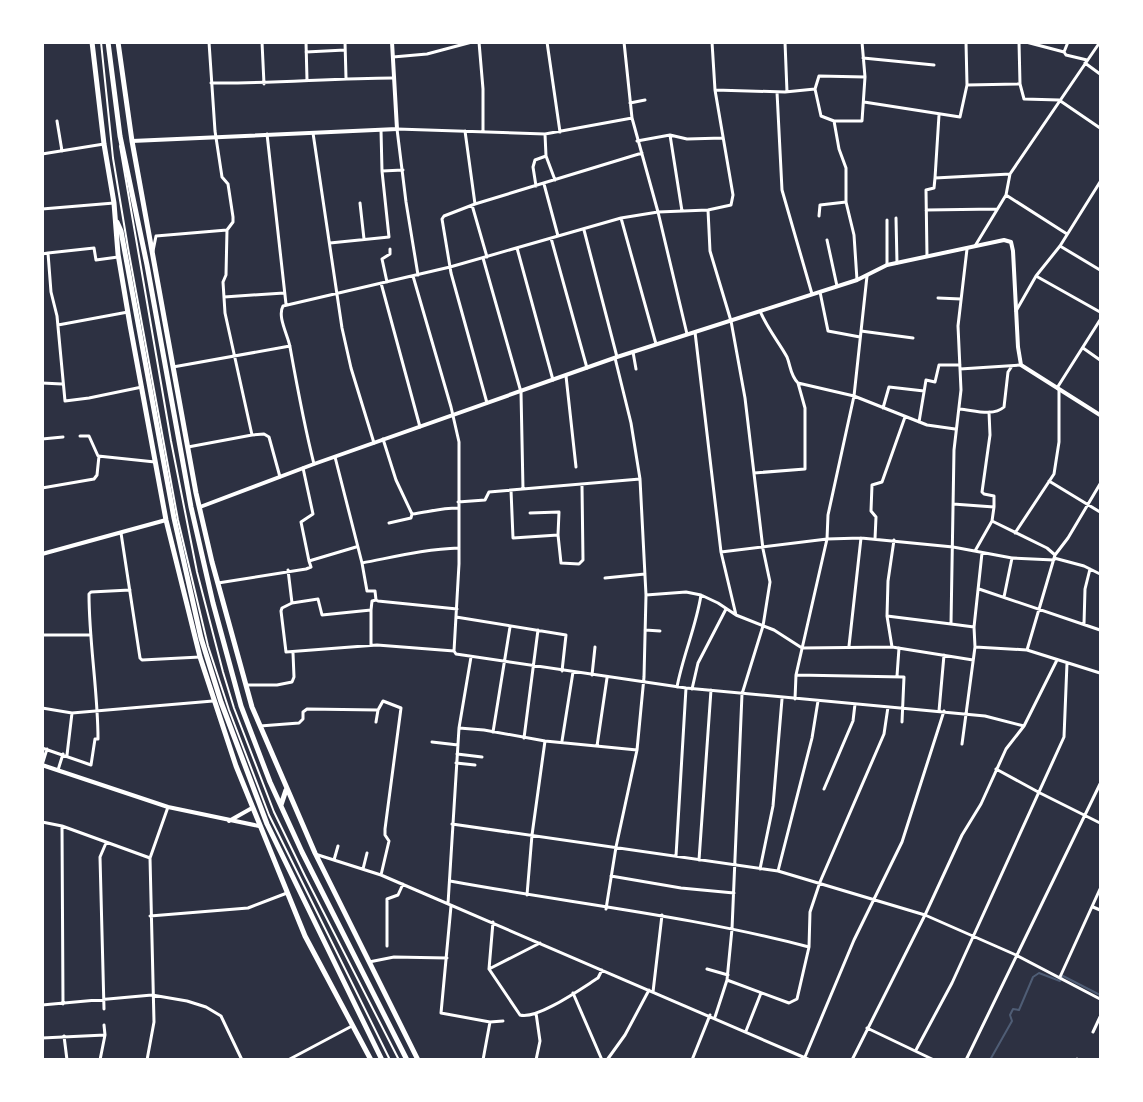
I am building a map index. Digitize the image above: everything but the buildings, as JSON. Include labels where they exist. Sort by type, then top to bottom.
[{"type":"main road","points":[[92,42],[104,144],[117,222],[119,257],[128,312],[166,520],[200,657],[236,766],[305,936],[371,1060]]},
{"type":"main road","points":[[108,42],[119,135],[147,265],[202,559],[241,706],[281,805],[408,1060]]},
{"type":"main road","points":[[118,42],[132,141],[188,447],[212,562],[246,685],[260,726],[286,790],[315,854],[418,1059]]},
{"type":"main road","points":[[117,222],[121,231],[174,518],[201,638],[240,758],[263,816],[303,902],[382,1060]]},
{"type":"main road","points":[[202,559],[212,562]]},
{"type":"main road","points":[[183,586],[189,584]]},
{"type":"main road","points":[[236,766],[240,758]]},
{"type":"main road","points":[[281,805],[286,790]]},
{"type":"main road","points":[[381,1008],[393,1010]]},
{"type":"street","points":[[209,42],[216,136],[222,177],[228,184],[233,221],[227,230],[224,297],[234,356],[252,435]]},
{"type":"street","points":[[262,42],[264,84]]},
{"type":"street","points":[[306,42],[307,80]]},
{"type":"street","points":[[345,42],[346,78]]},
{"type":"street","points":[[392,42],[397,129],[418,275]]},
{"type":"street","points":[[479,42],[483,90],[483,132]]},
{"type":"street","points":[[547,42],[560,132]]},
{"type":"street","points":[[624,42],[632,118],[658,212],[687,334]]},
{"type":"street","points":[[314,464],[281,310],[286,304],[450,267],[621,218],[658,212],[708,210],[729,207],[733,203],[715,90],[712,42]]},
{"type":"street","points":[[785,42],[787,92]]},
{"type":"street","points":[[862,42],[865,78],[862,121],[834,121],[821,116],[815,89],[818,78],[822,75],[865,78]]},
{"type":"street","points":[[864,102],[960,118],[967,85],[966,42]]},
{"type":"street","points":[[1019,42],[1020,84],[1025,100],[1059,100],[1100,128]]},
{"type":"street","points":[[1026,42],[1064,52],[1066,55],[1086,61],[1100,74]]},
{"type":"street","points":[[1064,52],[1068,42]]},
{"type":"street","points":[[975,246],[1006,195],[1010,174],[1100,42]]},
{"type":"street","points":[[392,57],[427,54],[471,43]]},
{"type":"street","points":[[306,52],[345,50]]},
{"type":"street","points":[[863,58],[934,65]]},
{"type":"street","points":[[211,84],[264,84],[346,78],[393,78]]},
{"type":"street","points":[[967,85],[1020,84]]},
{"type":"street","points":[[715,90],[787,92],[815,89]]},
{"type":"street","points":[[777,92],[782,190],[812,294]]},
{"type":"street","points":[[630,102],[645,100]]},
{"type":"street","points":[[928,256],[926,190],[934,188],[939,115]]},
{"type":"street","points":[[132,141],[397,129],[545,134],[632,118]]},
{"type":"street","points":[[57,121],[62,151]]},
{"type":"street","points":[[834,121],[839,150],[846,168],[846,202],[854,235],[858,280]]},
{"type":"street","points":[[330,243],[389,237],[382,171],[381,130]]},
{"type":"street","points":[[464,131],[474,205],[485,257],[521,392],[523,490]]},
{"type":"street","points":[[313,133],[342,328],[351,368],[374,443]]},
{"type":"street","points":[[267,134],[286,304]]},
{"type":"street","points":[[545,134],[546,156],[555,180]]},
{"type":"street","points":[[638,141],[670,135],[687,139],[722,138]]},
{"type":"street","points":[[670,135],[682,211]]},
{"type":"street","points":[[42,154],[104,144]]},
{"type":"street","points":[[487,403],[450,267],[442,219],[444,216],[474,205],[642,153]]},
{"type":"street","points":[[536,186],[535,160],[546,156]]},
{"type":"street","points":[[382,171],[403,170]]},
{"type":"street","points":[[935,178],[1010,174]]},
{"type":"street","points":[[1016,310],[1036,276],[1060,246],[1100,182]]},
{"type":"street","points":[[544,184],[558,236]]},
{"type":"street","points":[[1006,195],[1067,234]]},
{"type":"street","points":[[819,216],[820,205],[846,202]]},
{"type":"street","points":[[42,209],[114,203]]},
{"type":"street","points":[[360,203],[364,239]]},
{"type":"street","points":[[926,210],[997,209]]},
{"type":"street","points":[[708,210],[710,252],[731,321],[745,398],[763,548],[770,582],[763,626],[742,694],[732,929],[728,975],[715,1018]]},
{"type":"street","points":[[621,218],[656,344]]},
{"type":"street","points":[[896,218],[897,263]]},
{"type":"street","points":[[887,220],[887,265]]},
{"type":"street","points":[[152,251],[156,236],[227,230]]},
{"type":"street","points":[[584,230],[631,423],[640,479],[646,595],[644,681],[637,750],[616,846],[606,909]]},
{"type":"street","points":[[551,238],[588,368]]},
{"type":"street","points":[[827,240],[837,286]]},
{"type":"street","points":[[200,507],[314,464],[656,344],[858,280],[887,265],[967,249],[996,241],[1009,240],[1012,242],[1018,347],[1021,365]]},
{"type":"street","points":[[1060,246],[1100,270]]},
{"type":"street","points":[[42,254],[94,248],[96,260],[119,257]]},
{"type":"street","points":[[517,248],[554,380]]},
{"type":"street","points":[[387,282],[382,258],[390,254],[390,249]]},
{"type":"street","points":[[951,624],[955,429],[960,409],[958,326],[967,249]]},
{"type":"street","points":[[48,253],[51,292],[58,325],[64,399],[68,402],[142,387]]},
{"type":"street","points":[[413,276],[453,416],[459,452],[459,548],[455,653]]},
{"type":"street","points":[[795,699],[796,675],[827,539],[828,515],[854,396],[867,276]]},
{"type":"street","points":[[1036,276],[1100,312]]},
{"type":"street","points":[[380,283],[420,427]]},
{"type":"street","points":[[820,292],[828,331],[860,337]]},
{"type":"street","points":[[224,297],[284,293]]},
{"type":"street","points":[[938,298],[961,299]]},
{"type":"street","points":[[754,473],[805,469],[805,408],[798,383],[793,378],[787,358],[765,325],[760,311]]},
{"type":"street","points":[[58,325],[128,312]]},
{"type":"street","points":[[1015,534],[1054,474],[1059,442],[1058,389],[1100,320]]},
{"type":"street","points":[[861,331],[912,338]]},
{"type":"street","points":[[695,332],[721,552],[736,615]]},
{"type":"street","points":[[173,367],[290,346]]},
{"type":"street","points":[[1083,348],[1100,360]]},
{"type":"street","points":[[633,352],[636,369]]},
{"type":"street","points":[[919,422],[926,380],[935,382],[939,365],[960,367],[1021,365],[1100,415]]},
{"type":"street","points":[[960,409],[989,412],[1000,410],[1004,406],[1008,372],[1012,366]]},
{"type":"street","points":[[566,376],[576,467]]},
{"type":"street","points":[[42,383],[62,384]]},
{"type":"street","points":[[798,383],[854,396],[919,422],[955,429]]},
{"type":"street","points":[[883,408],[889,387],[924,391]]},
{"type":"street","points":[[975,551],[992,521],[994,507],[994,496],[982,492],[990,435],[989,412]]},
{"type":"street","points":[[875,539],[876,517],[871,511],[872,485],[882,482],[905,417]]},
{"type":"street","points":[[188,447],[264,434],[269,437],[280,477]]},
{"type":"street","points":[[42,488],[94,480],[97,475],[99,456],[89,436],[80,436]]},
{"type":"street","points":[[42,439],[63,437]]},
{"type":"street","points":[[383,440],[396,480],[412,514]]},
{"type":"street","points":[[99,456],[156,462]]},
{"type":"street","points":[[335,457],[368,592],[375,591],[376,600]]},
{"type":"street","points":[[218,583],[309,568],[311,566],[301,522],[314,514],[303,468]]},
{"type":"street","points":[[458,502],[485,500],[489,492],[582,486],[640,479]]},
{"type":"street","points":[[1049,481],[1100,512]]},
{"type":"street","points":[[1027,650],[1037,610],[1054,558],[1100,484]]},
{"type":"street","points":[[530,513],[558,512],[561,563],[582,563],[582,486]]},
{"type":"street","points":[[511,490],[513,538],[558,535]]},
{"type":"street","points":[[952,504],[994,507]]},
{"type":"street","points":[[412,514],[427,513],[438,508],[458,508]]},
{"type":"street","points":[[389,524],[411,518],[412,514]]},
{"type":"street","points":[[42,554],[166,520]]},
{"type":"street","points":[[992,521],[1046,548],[1054,558]]},
{"type":"street","points":[[121,533],[141,659],[200,657]]},
{"type":"street","points":[[721,552],[827,539],[861,538],[954,547],[1012,558],[1054,558],[1100,574]]},
{"type":"street","points":[[849,646],[850,616],[861,538]]},
{"type":"street","points":[[892,647],[887,616],[888,581],[894,540]]},
{"type":"street","points":[[309,560],[356,548]]},
{"type":"street","points":[[362,563],[395,555],[420,553],[439,548],[459,548]]},
{"type":"street","points":[[962,744],[968,714],[974,627],[982,553]]},
{"type":"street","points":[[1004,597],[1012,558]]},
{"type":"street","points":[[1084,624],[1085,589],[1090,569]]},
{"type":"street","points":[[288,570],[292,604]]},
{"type":"street","points":[[605,578],[645,574]]},
{"type":"street","points":[[979,589],[1100,630]]},
{"type":"street","points":[[42,748],[91,765],[94,739],[98,739],[98,711],[91,635],[90,593],[130,590]]},
{"type":"street","points":[[646,595],[686,592],[701,595],[802,648],[892,647],[972,660]]},
{"type":"street","points":[[678,686],[683,658],[697,622],[701,595]]},
{"type":"street","points":[[371,610],[322,615],[318,599],[292,604],[281,609],[285,651],[293,653],[371,645],[404,646],[607,678],[644,681],[692,689],[782,699],[939,710],[994,718],[1024,726]]},
{"type":"street","points":[[371,645],[372,601],[457,609]]},
{"type":"street","points":[[692,689],[700,657],[726,609]]},
{"type":"street","points":[[887,616],[974,627]]},
{"type":"street","points":[[456,617],[566,636],[562,671]]},
{"type":"street","points":[[493,732],[510,627]]},
{"type":"street","points":[[524,738],[538,630]]},
{"type":"street","points":[[645,630],[660,631]]},
{"type":"street","points":[[42,635],[91,635]]},
{"type":"street","points":[[592,675],[595,647]]},
{"type":"street","points":[[974,647],[1027,650],[1100,673]]},
{"type":"street","points":[[897,676],[899,648]]},
{"type":"street","points":[[246,685],[274,685],[292,682],[294,677],[293,653]]},
{"type":"street","points":[[939,710],[944,655]]},
{"type":"street","points":[[471,657],[459,728],[456,763],[447,958],[441,1013],[490,1022],[503,1021]]},
{"type":"street","points":[[852,1060],[1006,749],[1024,726],[1057,660]]},
{"type":"street","points":[[916,1050],[952,983],[972,936],[1040,794],[1064,737],[1067,663]]},
{"type":"street","points":[[562,741],[573,672]]},
{"type":"street","points":[[796,675],[904,677],[902,722]]},
{"type":"street","points":[[597,746],[607,678]]},
{"type":"street","points":[[676,856],[686,688]]},
{"type":"street","points":[[699,860],[711,690]]},
{"type":"street","points":[[760,868],[773,806],[782,699]]},
{"type":"street","points":[[42,708],[72,713],[213,701]]},
{"type":"street","points":[[778,871],[812,738],[818,701]]},
{"type":"street","points":[[376,722],[378,710],[382,702],[387,702],[402,710],[396,738],[391,794],[385,829],[385,835],[389,841],[380,875]]},
{"type":"street","points":[[824,789],[853,721],[855,704]]},
{"type":"street","points":[[727,980],[789,1003],[795,1002],[801,988],[808,947],[809,914],[820,882],[884,734],[888,707]]},
{"type":"street","points":[[260,726],[299,723],[304,719],[304,712],[307,709],[378,710]]},
{"type":"street","points":[[805,1057],[854,940],[902,842],[944,711]]},
{"type":"street","points":[[58,770],[65,755],[72,713]]},
{"type":"street","points":[[459,728],[545,741],[562,741],[637,750]]},
{"type":"street","points":[[527,895],[532,835],[545,741]]},
{"type":"street","points":[[432,742],[458,745]]},
{"type":"street","points":[[48,749],[42,765],[168,807],[259,826]]},
{"type":"street","points":[[457,754],[482,757]]},
{"type":"street","points":[[456,763],[475,765]]},
{"type":"street","points":[[996,769],[1040,794],[1100,823]]},
{"type":"street","points":[[966,1060],[1100,784]]},
{"type":"street","points":[[147,1060],[154,1022],[150,858],[168,807]]},
{"type":"street","points":[[229,821],[252,808]]},
{"type":"street","points":[[42,822],[62,826],[150,858]]},
{"type":"street","points":[[452,824],[760,868],[820,882],[925,915],[1016,955],[1100,999]]},
{"type":"street","points":[[62,826],[63,1004]]},
{"type":"street","points":[[104,1009],[100,857],[106,843]]},
{"type":"street","points":[[334,860],[338,846]]},
{"type":"street","points":[[363,869],[367,853]]},
{"type":"street","points":[[315,854],[403,884],[710,1015],[810,1060]]},
{"type":"street","points":[[611,876],[681,888],[734,893]]},
{"type":"street","points":[[450,882],[606,909],[662,916],[732,929],[808,947]]},
{"type":"street","points":[[387,946],[387,899],[398,895],[403,884]]},
{"type":"street","points":[[1061,978],[1100,889]]},
{"type":"street","points":[[150,916],[248,908],[288,892]]},
{"type":"street","points":[[1093,907],[1100,910]]},
{"type":"street","points":[[607,1060],[625,1035],[651,991],[662,916]]},
{"type":"street","points":[[493,922],[489,969],[520,1015],[525,1016],[536,1013],[598,978],[602,970]]},
{"type":"street","points":[[489,969],[541,943]]},
{"type":"street","points":[[368,962],[394,957],[447,958]]},
{"type":"street","points":[[707,969],[728,975]]},
{"type":"street","points":[[572,993],[602,1060]]},
{"type":"street","points":[[746,1031],[761,993]]},
{"type":"street","points":[[42,1004],[104,1001],[152,995],[206,1007],[221,1016],[242,1060]]},
{"type":"street","points":[[536,1013],[540,1040],[536,1060]]},
{"type":"street","points":[[692,1060],[710,1015]]},
{"type":"street","points":[[1093,1032],[1100,1017]]},
{"type":"street","points":[[483,1060],[490,1022]]},
{"type":"street","points":[[100,1060],[105,1035],[104,1025]]},
{"type":"street","points":[[288,1060],[352,1026]]},
{"type":"street","points":[[867,1028],[934,1060]]},
{"type":"street","points":[[42,1038],[105,1035]]},
{"type":"street","points":[[64,1036],[67,1060]]},
{"type":"street","points":[[795,1060],[797,1054]]},
{"type":"street","points":[[418,1059],[422,1060]]},
{"type":"lane","points":[[102,42],[113,158],[128,248],[180,529],[208,646],[229,710],[269,815],[390,1060]]},
{"type":"lane","points":[[119,135],[120,152],[170,441],[197,572],[223,672],[234,708],[274,812],[399,1060]]},
{"type":"waterway","points":[[990,1060],[1012,1021],[1010,1015],[1013,1009],[1019,1010],[1033,977],[1039,973],[1060,981],[1063,976],[1100,995]]}]
